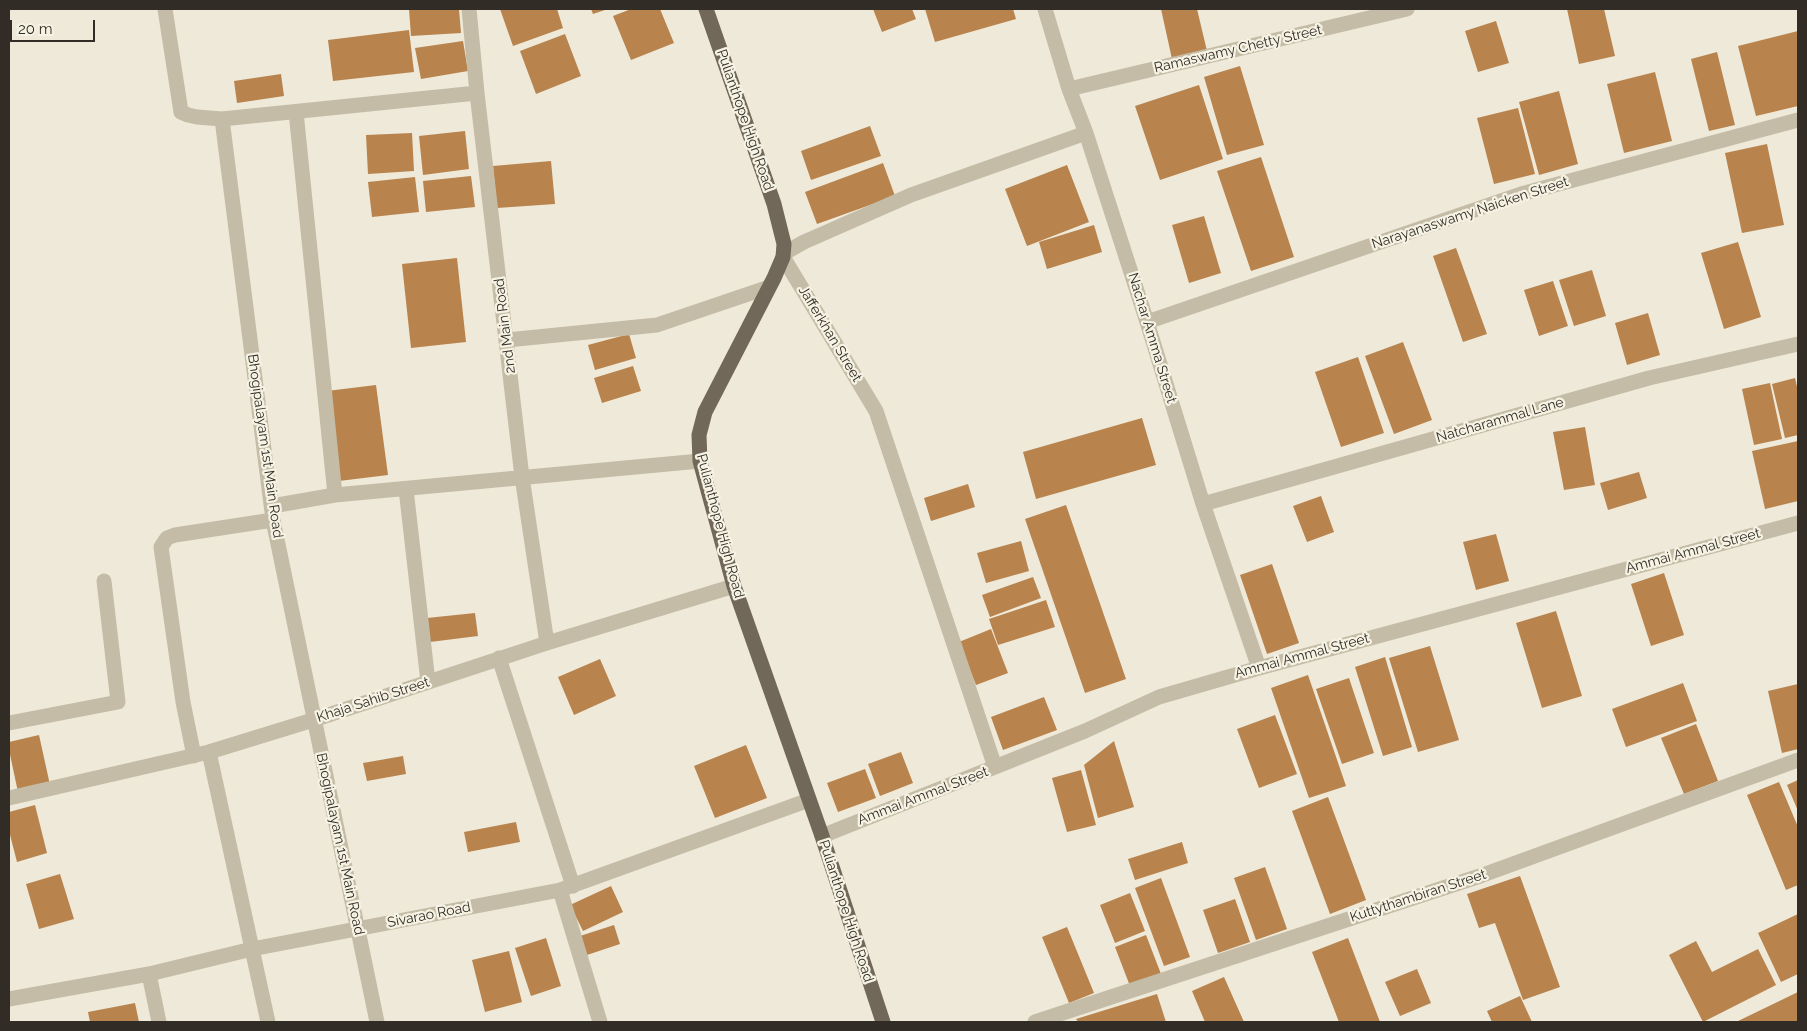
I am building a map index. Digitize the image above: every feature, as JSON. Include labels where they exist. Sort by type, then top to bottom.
[{"type":"main road","name":"Pulianthope High Road","points":[[706,9],[774,204],[784,244],[783,257],[769,287],[705,412],[699,435],[700,461],[734,586],[822,836],[883,1022]]},
{"type":"street","points":[[165,9],[182,112],[188,115],[222,119],[477,93]]},
{"type":"street","name":"2nd Main Road","points":[[470,9],[477,93],[522,477],[547,643]]},
{"type":"street","name":"Nachar Amma Street","points":[[1044,9],[1147,322],[1203,504],[1258,668]]},
{"type":"street","name":"Ramaswamy Chetty Street","points":[[1069,89],[1407,9]]},
{"type":"street","points":[[296,112],[335,495]]},
{"type":"street","name":"Bhogipalayam 1st Main Road","points":[[222,119],[272,513],[377,1022]]},
{"type":"street","name":"Narayanaswamy Naicken Street","points":[[1147,322],[1521,194],[1798,120]]},
{"type":"street","points":[[783,257],[788,251],[804,242],[912,195],[1086,133]]},
{"type":"street","name":"Jafferkhan Street","points":[[783,257],[876,411],[995,767]]},
{"type":"street","points":[[507,340],[658,325],[769,287]]},
{"type":"street","name":"Natcharammal Lane","points":[[1203,504],[1649,378],[1798,344]]},
{"type":"street","points":[[194,756],[161,547],[167,538],[272,513],[335,495],[700,461]]},
{"type":"street","points":[[406,489],[428,682]]},
{"type":"street","name":"Ammai Ammal Street","points":[[822,836],[1085,731],[1159,697],[1258,668],[1798,523]]},
{"type":"street","points":[[9,723],[118,702],[104,581]]},
{"type":"street","name":"Khaja Sahib Street","points":[[9,798],[209,752],[314,720],[499,658],[734,586]]},
{"type":"street","points":[[499,658],[567,888],[600,1022]]},
{"type":"street","points":[[209,752],[268,1022]]},
{"type":"street","name":"Kuttythambiran Street","points":[[1035,1022],[1480,876],[1798,760]]},
{"type":"street","name":"Sivarao Road","points":[[9,999],[149,974],[252,949],[567,888],[809,800]]},
{"type":"street","points":[[149,974],[159,1022]]},
{"type":"building","points":[[409,9],[459,9],[461,33],[411,36]]},
{"type":"building","points":[[500,9],[557,9],[563,28],[513,46]]},
{"type":"building","points":[[591,9],[608,9],[593,14]]},
{"type":"building","points":[[631,9],[660,9],[674,43],[631,60],[613,16]]},
{"type":"building","points":[[873,9],[912,9],[916,19],[882,32]]},
{"type":"building","points":[[925,9],[1013,9],[1016,19],[935,42]]},
{"type":"building","points":[[1161,9],[1197,9],[1207,51],[1172,59]]},
{"type":"building","points":[[1567,9],[1604,9],[1615,56],[1579,64]]},
{"type":"building","points":[[1496,21],[1509,63],[1478,72],[1465,31]]},
{"type":"building","points":[[409,30],[414,72],[333,81],[328,40]]},
{"type":"building","points":[[1798,31],[1798,106],[1756,116],[1738,46]]},
{"type":"building","points":[[565,34],[581,76],[536,94],[520,51]]},
{"type":"building","points":[[463,41],[468,71],[421,79],[415,48]]},
{"type":"building","points":[[1717,52],[1735,125],[1709,131],[1691,59]]},
{"type":"building","points":[[1240,66],[1264,145],[1227,155],[1204,77]]},
{"type":"building","points":[[1655,72],[1672,141],[1624,153],[1607,84]]},
{"type":"building","points":[[281,74],[284,96],[237,103],[234,81]]},
{"type":"building","points":[[1199,85],[1223,159],[1160,180],[1135,106]]},
{"type":"building","points":[[1559,91],[1578,164],[1539,175],[1519,102]]},
{"type":"building","points":[[1518,108],[1535,174],[1494,184],[1477,118]]},
{"type":"building","points":[[870,126],[881,156],[811,180],[801,151]]},
{"type":"building","points":[[465,131],[469,169],[423,175],[419,136]]},
{"type":"building","points":[[412,133],[414,171],[368,174],[366,135]]},
{"type":"building","points":[[1767,144],[1784,225],[1742,233],[1725,153]]},
{"type":"building","points":[[1261,157],[1294,257],[1251,271],[1217,171]]},
{"type":"building","points":[[551,161],[555,204],[497,208],[493,166]]},
{"type":"building","points":[[883,163],[895,196],[817,224],[805,192]]},
{"type":"building","points":[[1067,165],[1089,222],[1027,246],[1005,189]]},
{"type":"building","points":[[471,176],[475,207],[426,212],[423,181]]},
{"type":"building","points":[[415,177],[419,212],[372,217],[368,182]]},
{"type":"building","points":[[1204,216],[1221,273],[1189,283],[1172,225]]},
{"type":"building","points":[[1094,225],[1102,252],[1047,269],[1039,242]]},
{"type":"building","points":[[1738,242],[1761,317],[1724,329],[1701,253]]},
{"type":"building","points":[[1456,248],[1487,334],[1463,342],[1433,256]]},
{"type":"building","points":[[457,258],[466,342],[411,348],[402,264]]},
{"type":"building","points":[[1592,270],[1606,316],[1574,326],[1559,280]]},
{"type":"building","points":[[1553,281],[1568,326],[1539,336],[1524,290]]},
{"type":"building","points":[[1648,313],[1660,355],[1627,365],[1615,323]]},
{"type":"building","points":[[629,334],[636,358],[595,370],[588,345]]},
{"type":"building","points":[[1403,342],[1432,420],[1394,434],[1365,356]]},
{"type":"building","points":[[1358,357],[1384,433],[1341,447],[1315,372]]},
{"type":"building","points":[[633,366],[641,391],[602,403],[594,378]]},
{"type":"building","points":[[1795,378],[1798,391],[1798,435],[1785,438],[1772,384]]},
{"type":"building","points":[[1770,383],[1782,439],[1754,445],[1742,389]]},
{"type":"building","points":[[376,385],[388,475],[339,481],[327,391]]},
{"type":"building","points":[[1142,418],[1156,465],[1036,499],[1023,452]]},
{"type":"building","points":[[1585,427],[1595,485],[1564,490],[1553,432]]},
{"type":"building","points":[[1798,441],[1798,501],[1765,509],[1752,451]]},
{"type":"building","points":[[1639,472],[1647,498],[1608,510],[1600,483]]},
{"type":"building","points":[[968,484],[975,507],[931,521],[924,498]]},
{"type":"building","points":[[1321,496],[1334,532],[1307,542],[1293,506]]},
{"type":"building","points":[[1066,505],[1126,679],[1085,693],[1025,519]]},
{"type":"building","points":[[1496,534],[1509,581],[1476,590],[1463,542]]},
{"type":"building","points":[[1021,541],[1029,571],[986,583],[977,553]]},
{"type":"building","points":[[1272,564],[1299,643],[1267,654],[1240,575]]},
{"type":"building","points":[[1664,573],[1684,635],[1651,646],[1631,584]]},
{"type":"building","points":[[1033,577],[1041,598],[990,617],[982,595]]},
{"type":"building","points":[[1046,600],[1055,627],[998,645],[989,619]]},
{"type":"building","points":[[1556,611],[1582,696],[1542,708],[1516,623]]},
{"type":"building","points":[[475,613],[478,636],[430,642],[427,618]]},
{"type":"building","points":[[991,629],[1008,673],[976,685],[959,642]]},
{"type":"building","points":[[1430,646],[1459,740],[1418,752],[1389,658]]},
{"type":"building","points":[[1385,657],[1412,747],[1383,756],[1355,667]]},
{"type":"building","points":[[600,659],[616,696],[574,715],[558,677]]},
{"type":"building","points":[[1308,675],[1346,786],[1309,798],[1271,688]]},
{"type":"building","points":[[1349,678],[1374,753],[1342,764],[1316,689]]},
{"type":"building","points":[[1683,683],[1697,721],[1626,747],[1612,709]]},
{"type":"building","points":[[1798,684],[1798,749],[1782,753],[1768,691]]},
{"type":"building","points":[[1044,697],[1057,730],[1003,750],[991,717]]},
{"type":"building","points":[[1275,715],[1297,774],[1259,788],[1237,729]]},
{"type":"building","points":[[1696,724],[1718,781],[1684,794],[1661,738]]},
{"type":"building","points":[[39,735],[50,785],[18,792],[9,742]]},
{"type":"building","points":[[1114,741],[1134,807],[1098,818],[1084,765]]},
{"type":"building","points":[[746,745],[767,798],[715,818],[694,766]]},
{"type":"building","points":[[901,752],[913,783],[880,796],[868,764]]},
{"type":"building","points":[[403,756],[406,774],[367,781],[363,763]]},
{"type":"building","points":[[865,769],[876,798],[838,812],[827,783]]},
{"type":"building","points":[[1081,770],[1096,825],[1067,832],[1052,778]]},
{"type":"building","points":[[1798,780],[1798,811],[1787,785]]},
{"type":"building","points":[[1779,782],[1798,827],[1798,885],[1786,890],[1747,795]]},
{"type":"building","points":[[1328,797],[1366,900],[1330,914],[1292,811]]},
{"type":"building","points":[[35,805],[47,853],[17,862],[9,831],[9,812]]},
{"type":"building","points":[[516,822],[520,842],[468,852],[464,832]]},
{"type":"building","points":[[1182,842],[1188,863],[1135,880],[1128,859]]},
{"type":"building","points":[[1265,867],[1287,929],[1256,940],[1234,878]]},
{"type":"building","points":[[60,874],[74,919],[39,929],[26,884]]},
{"type":"building","points":[[1520,876],[1560,987],[1523,1000],[1495,923],[1479,928],[1467,894]]},
{"type":"building","points":[[1161,878],[1190,957],[1164,966],[1135,888]]},
{"type":"building","points":[[611,886],[623,912],[583,931],[570,905]]},
{"type":"building","points":[[1130,893],[1145,931],[1115,943],[1100,905]]},
{"type":"building","points":[[1235,899],[1250,942],[1218,953],[1203,910]]},
{"type":"building","points":[[1798,914],[1798,974],[1781,982],[1758,933]]},
{"type":"building","points":[[614,925],[620,944],[584,956],[577,937]]},
{"type":"building","points":[[1067,927],[1094,993],[1069,1003],[1042,937]]},
{"type":"building","points":[[1146,935],[1161,974],[1130,986],[1115,947]]},
{"type":"building","points":[[546,938],[561,986],[531,996],[515,948]]},
{"type":"building","points":[[1348,938],[1380,1022],[1339,1022],[1312,952]]},
{"type":"building","points":[[1696,941],[1712,972],[1758,949],[1776,985],[1703,1022],[1669,955]]},
{"type":"building","points":[[509,951],[522,1002],[485,1012],[472,960]]},
{"type":"building","points":[[1417,969],[1431,1003],[1400,1016],[1385,982]]},
{"type":"building","points":[[1224,977],[1244,1022],[1205,1022],[1192,991]]},
{"type":"building","points":[[1798,992],[1798,1022],[1736,1022]]},
{"type":"building","points":[[1157,994],[1166,1022],[1078,1022],[1076,1019]]},
{"type":"building","points":[[1520,996],[1532,1022],[1492,1022],[1487,1011]]},
{"type":"building","points":[[135,1003],[139,1022],[90,1022],[88,1012]]}]
